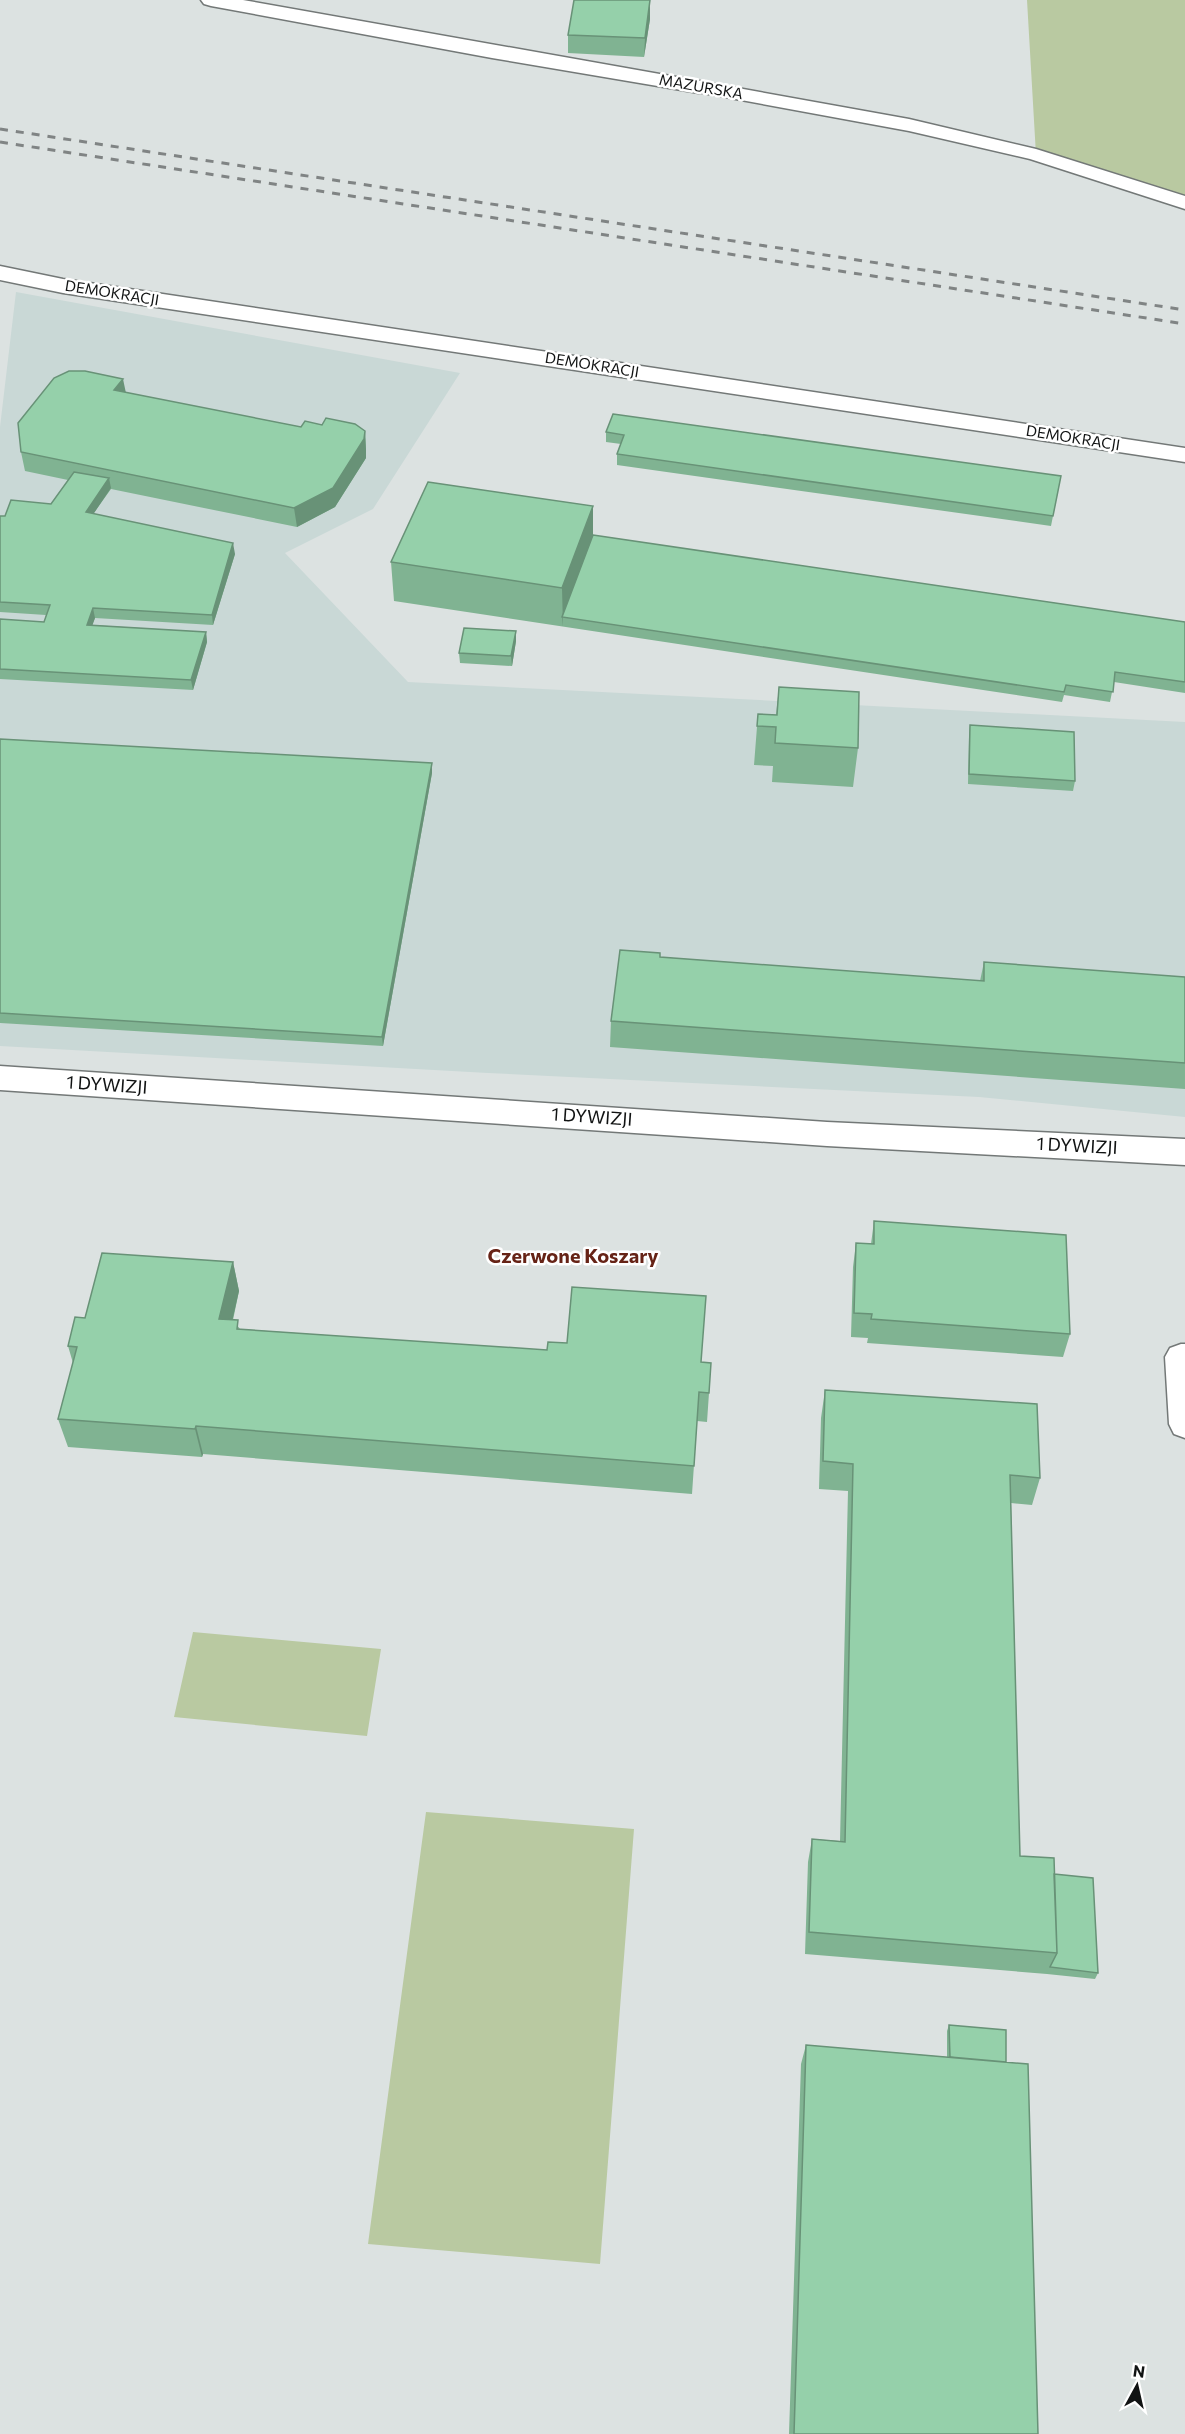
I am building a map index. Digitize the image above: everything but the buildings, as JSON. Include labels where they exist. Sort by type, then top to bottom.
[{"type":"street","name":"MAZURSKA","points":[[211,0],[492,52],[699,87]]},
{"type":"street","name":"DEMOKRACJI","points":[[0,273],[75,288],[1185,455]]},
{"type":"street","name":"1 DYWIZJI","points":[[0,1078],[827,1134],[1185,1152]]},
{"type":"lane","name":"MAZURSKA","points":[[699,87],[909,125],[1013,149],[1185,203]]},
{"type":"lane","points":[[1185,1357],[1180,1357],[1185,1424]]},
{"type":"shaded area","points":[[16,292],[460,373],[373,509],[285,553],[408,682],[1185,722],[1185,1117],[979,1097],[0,1046],[0,427]]},
{"type":"green space","points":[[1027,0],[1185,0],[1185,203],[1036,155]]},
{"type":"green space","points":[[193,1632],[381,1649],[367,1736],[174,1717]]},
{"type":"green space","points":[[426,1812],[634,1829],[600,2264],[368,2244]]},
{"type":"railway","points":[[0,129],[1185,310]]},
{"type":"railway","points":[[0,142],[1185,324]]},
{"type":"district","name":"Czerwone Koszary","points":[[573,1256]]}]
